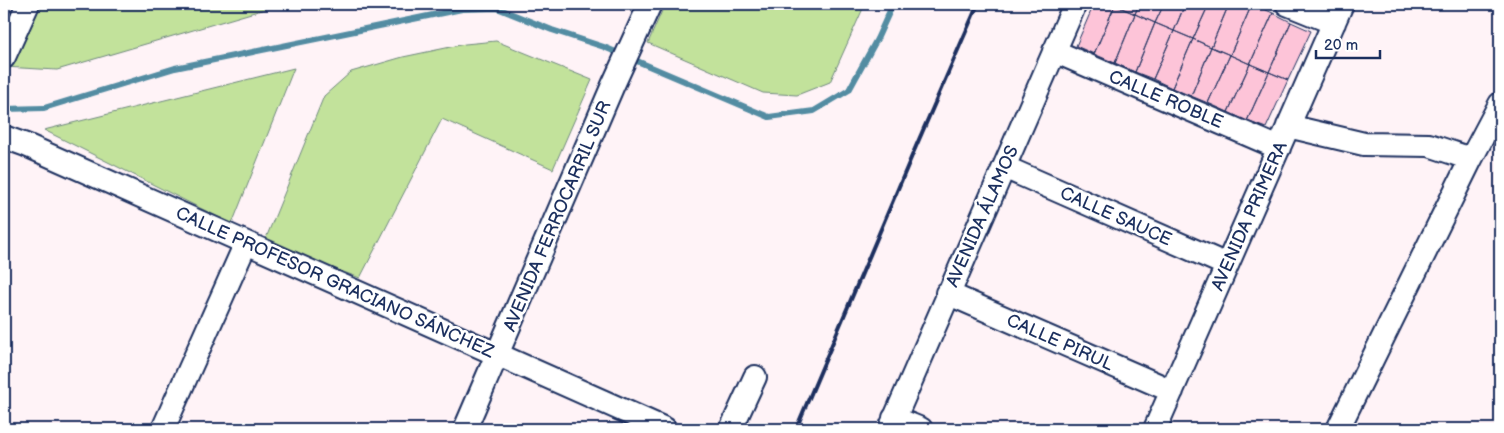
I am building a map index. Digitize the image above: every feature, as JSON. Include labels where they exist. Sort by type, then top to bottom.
[{"type":"street","points":[[4,57],[28,4]]},
{"type":"street","name":"AVENIDA FERROCARRIL SUR","points":[[465,429],[613,85],[650,4]]},
{"type":"street","name":"AVENIDA ÁLAMOS","points":[[892,424],[947,293],[1075,4]]},
{"type":"street","points":[[1287,4],[1338,14]]},
{"type":"street","name":"AVENIDA PRIMERA","points":[[1155,429],[1338,14]]},
{"type":"street","name":"CALLE ROBLE","points":[[1054,51],[1279,148]]},
{"type":"street","points":[[1338,429],[1470,159],[1500,104]]},
{"type":"street","points":[[1288,126],[1364,144],[1429,146],[1470,159]]},
{"type":"street","name":"CALLE PROFESOR GRACIANO SÁNCHEZ","points":[[4,137],[26,145],[665,429]]},
{"type":"street","name":"CALLE SAUCE","points":[[1004,167],[1227,264]]},
{"type":"street","points":[[164,429],[246,243]]},
{"type":"street","name":"CALLE PIRUL","points":[[947,293],[1172,391]]},
{"type":"street","points":[[731,429],[756,377]]},
{"type":"street","points":[[892,424],[920,429]]},
{"type":"green space","points":[[26,4],[282,4],[57,70],[4,67]]},
{"type":"green space","points":[[665,4],[865,4],[830,82],[797,95],[763,93],[648,43]]},
{"type":"green space","points":[[496,41],[592,80],[553,169],[442,119],[360,278],[264,243],[324,96],[351,72],[403,57],[465,44]]},
{"type":"green space","points":[[294,68],[232,224],[44,130]]},
{"type":"building","points":[[1094,4],[1115,5],[1094,54],[1076,46]]},
{"type":"building","points":[[1115,4],[1139,4],[1135,14]]},
{"type":"building","points":[[1139,4],[1164,4],[1155,23],[1135,14]]},
{"type":"building","points":[[1164,4],[1185,4],[1174,31],[1155,23]]},
{"type":"building","points":[[1185,4],[1209,4],[1193,39],[1174,31]]},
{"type":"building","points":[[1209,4],[1229,4],[1211,47],[1193,39]]},
{"type":"building","points":[[1229,4],[1252,4],[1230,55],[1211,47]]},
{"type":"building","points":[[1252,4],[1273,13],[1250,64],[1230,55]]},
{"type":"building","points":[[1115,5],[1135,14],[1115,63],[1094,54]]},
{"type":"building","points":[[1273,13],[1291,22],[1269,72],[1250,64]]},
{"type":"building","points":[[1135,14],[1155,23],[1135,72],[1115,63]]},
{"type":"building","points":[[1291,22],[1311,31],[1288,80],[1269,72]]},
{"type":"building","points":[[1155,23],[1174,31],[1153,79],[1135,72]]},
{"type":"building","points":[[1174,31],[1193,39],[1172,88],[1153,79]]},
{"type":"building","points":[[1193,39],[1211,47],[1191,96],[1172,88]]},
{"type":"building","points":[[1211,47],[1230,55],[1208,103],[1191,96]]},
{"type":"building","points":[[1230,55],[1250,64],[1228,112],[1208,103]]},
{"type":"building","points":[[1250,64],[1269,72],[1247,121],[1228,112]]},
{"type":"building","points":[[1269,72],[1288,80],[1266,128],[1247,121]]},
{"type":"waterway","points":[[4,109],[44,108],[175,68],[462,9],[497,8],[552,30],[604,47],[769,117],[814,111],[849,90],[877,39],[893,4]]},
{"type":"railway","points":[[796,429],[978,4]]}]
